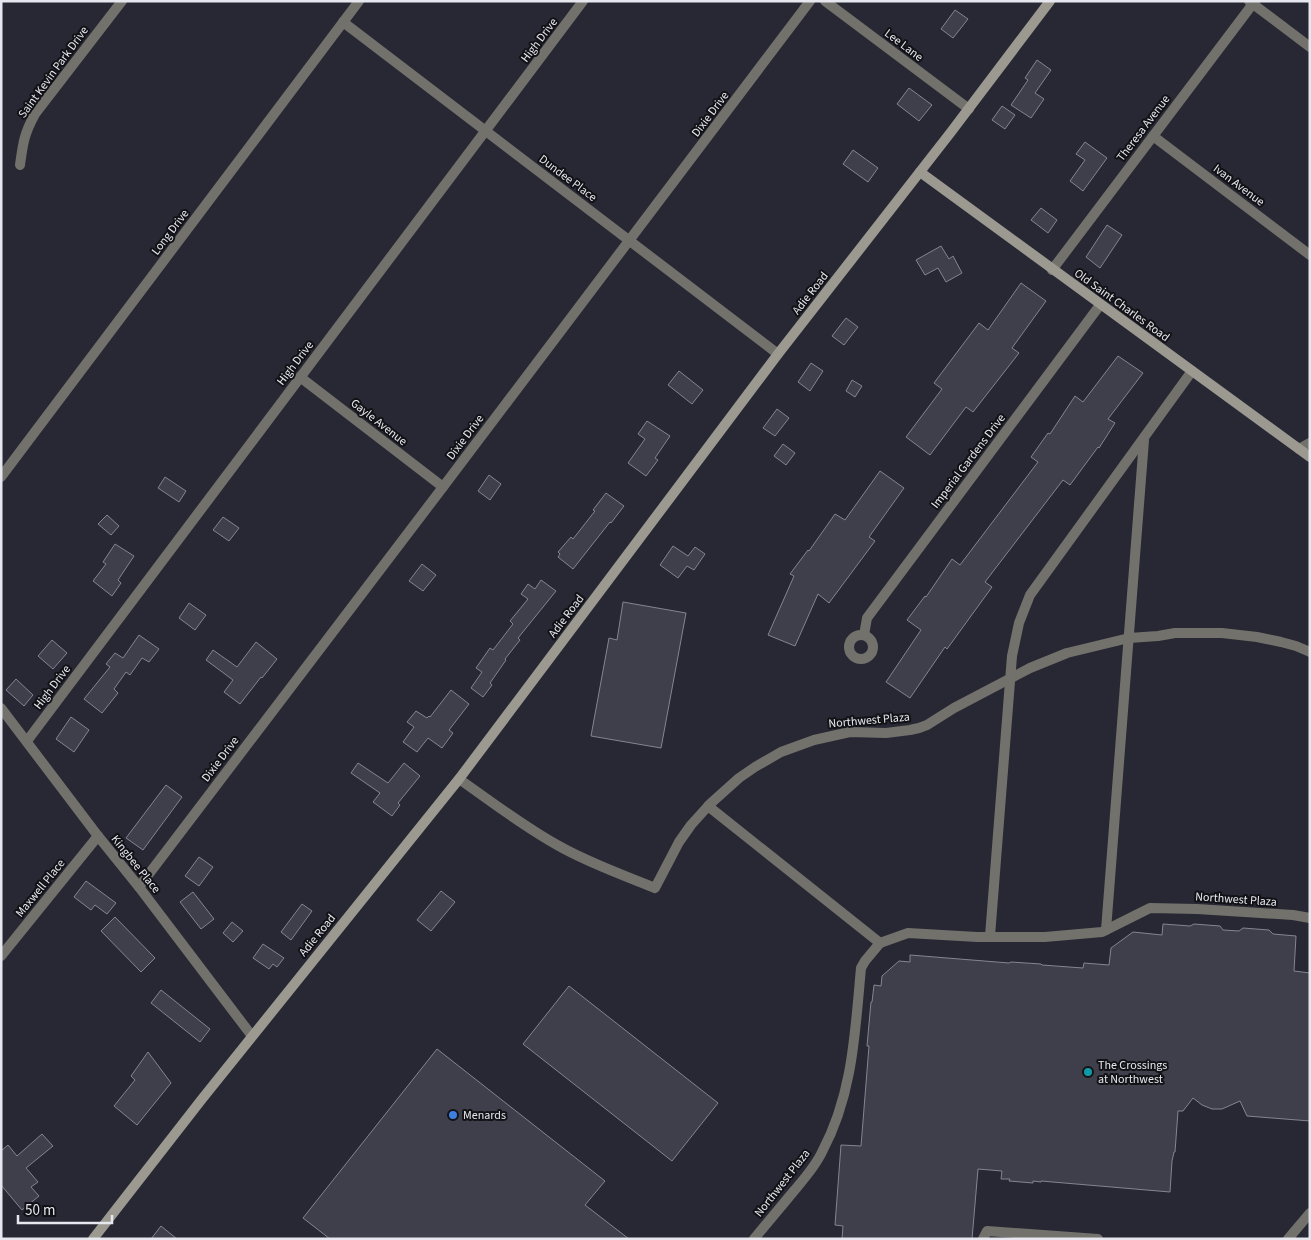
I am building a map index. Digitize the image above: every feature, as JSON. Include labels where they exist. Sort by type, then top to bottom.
[{"type":"street","name":"Saint Kevin Park Drive","points":[[20,165],[23,141],[27,128],[35,114],[122,1]]},
{"type":"street","name":"Long Drive","points":[[1,477],[359,1]]},
{"type":"street","name":"High Drive","points":[[27,741],[584,1]]},
{"type":"street","name":"Dixie Drive","points":[[139,886],[810,1]]},
{"type":"street","name":"Lee Lane","points":[[825,1],[969,109]]},
{"type":"street","name":"Adie Road","points":[[93,1239],[202,1098],[459,779],[778,354],[969,109],[1050,1]]},
{"type":"street","points":[[1252,2],[1310,47]]},
{"type":"street","name":"Theresa Avenue","points":[[1052,270],[1252,2]]},
{"type":"street","name":"Dundee Place","points":[[343,22],[778,354]]},
{"type":"street","name":"Ivan Avenue","points":[[1153,136],[1310,255]]},
{"type":"street","name":"Old Saint Charles Road","points":[[920,172],[1310,457]]},
{"type":"street","name":"Imperial Gardens Drive","points":[[864,635],[867,618],[1100,305]]},
{"type":"street","points":[[990,936],[1012,656],[1019,623],[1030,595],[1192,371]]},
{"type":"street","name":"Gayle Avenue","points":[[300,377],[443,487]]},
{"type":"street","points":[[1106,930],[1144,438]]},
{"type":"street","points":[[1299,448],[1310,443]]},
{"type":"street","name":"Northwest Plaza","points":[[459,779],[560,847],[655,888],[679,842],[708,806],[746,773],[781,752],[814,740],[850,732],[886,733],[919,728],[1030,668],[1067,653],[1129,638],[1175,633],[1222,633],[1281,642],[1310,652]]},
{"type":"street","name":"Kingbee Place","points":[[1,708],[252,1036]]},
{"type":"street","points":[[708,806],[880,942]]},
{"type":"street","name":"Maxwell Place","points":[[1,956],[98,836]]},
{"type":"street","name":"Northwest Plaza","points":[[754,1239],[818,1160],[839,1113],[845,1098],[851,1069],[861,968],[880,942],[908,933],[1045,937],[1102,932],[1150,908],[1293,915],[1310,918]]},
{"type":"street","points":[[1288,1239],[1310,1213]]},
{"type":"street","points":[[983,1239],[987,1231],[1098,1239]]},
{"type":"building","points":[[955,10],[968,19],[953,38],[941,29]]},
{"type":"building","points":[[1037,60],[1051,70],[1035,93],[1044,99],[1031,118],[1011,105],[1028,80],[1025,78]]},
{"type":"building","points":[[909,88],[932,105],[919,121],[897,104]]},
{"type":"building","points":[[1002,106],[1015,115],[1005,129],[992,120]]},
{"type":"building","points":[[1085,142],[1107,158],[1083,191],[1070,181],[1085,160],[1076,154]]},
{"type":"building","points":[[853,150],[878,168],[868,182],[843,164]]},
{"type":"building","points":[[1041,208],[1057,220],[1048,233],[1031,220]]},
{"type":"building","points":[[1107,225],[1122,235],[1100,268],[1086,257]]},
{"type":"building","points":[[941,246],[949,259],[953,256],[962,273],[946,282],[938,268],[925,275],[916,260]]},
{"type":"building","points":[[1021,283],[1046,301],[1012,348],[1019,353],[973,412],[966,407],[930,455],[906,437],[942,389],[934,383],[979,323],[988,330]]},
{"type":"building","points":[[846,318],[858,327],[844,345],[832,336]]},
{"type":"building","points":[[1118,356],[1143,373],[1108,419],[1115,423],[1099,448],[1070,485],[1063,480],[985,582],[992,587],[947,649],[945,647],[910,698],[886,682],[921,630],[907,620],[926,597],[952,559],[960,565],[1038,462],[1031,457],[1048,433],[1050,434],[1075,396],[1083,402]]},
{"type":"building","points":[[811,363],[823,371],[810,391],[798,382]]},
{"type":"building","points":[[679,371],[703,390],[692,404],[668,385]]},
{"type":"building","points":[[852,380],[862,386],[855,397],[846,391]]},
{"type":"building","points":[[777,409],[789,418],[775,436],[763,428]]},
{"type":"building","points":[[647,421],[670,436],[655,458],[658,460],[646,476],[628,463],[645,439],[638,434]]},
{"type":"building","points":[[783,444],[795,453],[786,465],[774,456]]},
{"type":"building","points":[[880,471],[904,488],[869,537],[875,541],[829,603],[818,594],[795,646],[768,635],[794,576],[790,574],[835,514],[845,520]]},
{"type":"building","points":[[489,475],[501,484],[490,500],[478,491]]},
{"type":"building","points":[[165,477],[186,491],[179,502],[158,488]]},
{"type":"building","points":[[606,493],[624,506],[573,569],[558,557],[560,554],[558,552],[571,537],[573,539],[595,511],[593,510]]},
{"type":"building","points":[[107,515],[119,526],[111,535],[98,524]]},
{"type":"building","points":[[223,517],[239,528],[229,541],[213,530]]},
{"type":"building","points":[[115,544],[134,556],[118,580],[121,583],[112,596],[93,581],[106,564],[103,562]]},
{"type":"building","points":[[673,546],[688,556],[695,547],[705,554],[694,570],[687,566],[678,578],[660,565]]},
{"type":"building","points":[[422,564],[436,575],[423,591],[409,581]]},
{"type":"building","points":[[541,580],[556,591],[518,638],[520,640],[505,659],[490,683],[492,685],[483,697],[471,688],[482,672],[476,668],[490,648],[493,650],[513,624],[510,621],[528,599],[521,594],[528,584],[535,589]]},
{"type":"building","points":[[623,602],[686,613],[661,748],[591,736],[609,638],[617,640]]},
{"type":"building","points":[[189,603],[206,615],[195,630],[179,618]]},
{"type":"building","points":[[139,635],[159,649],[149,662],[142,658],[130,675],[126,672],[114,689],[118,693],[102,713],[84,699],[110,667],[106,664],[115,653],[123,658]]},
{"type":"building","points":[[52,640],[67,653],[53,669],[38,656]]},
{"type":"building","points":[[256,642],[277,659],[240,704],[224,692],[233,680],[206,660],[213,650],[237,667]]},
{"type":"building","points":[[16,679],[33,695],[24,706],[6,690]]},
{"type":"building","points":[[451,690],[469,704],[449,730],[453,733],[442,748],[428,738],[417,752],[403,742],[414,727],[407,722],[416,711],[427,718],[430,717]]},
{"type":"building","points":[[71,717],[89,730],[74,752],[56,739]]},
{"type":"building","points":[[358,763],[388,783],[404,763],[420,776],[398,803],[400,805],[392,816],[373,802],[380,793],[351,773]]},
{"type":"building","points":[[166,785],[182,797],[143,850],[126,838]]},
{"type":"building","points":[[199,857],[213,867],[199,886],[185,876]]},
{"type":"building","points":[[86,881],[116,903],[107,914],[95,905],[91,910],[74,897]]},
{"type":"building","points":[[441,891],[455,902],[431,931],[417,920]]},
{"type":"building","points":[[193,892],[214,919],[201,929],[180,902]]},
{"type":"building","points":[[302,904],[312,911],[291,940],[281,932]]},
{"type":"building","points":[[115,917],[155,958],[141,972],[101,931]]},
{"type":"building","points":[[232,922],[243,931],[233,942],[223,933]]},
{"type":"building","name":"The Crossings at Northwest","points":[[1163,924],[1220,926],[1223,930],[1239,931],[1243,928],[1269,930],[1273,934],[1296,936],[1294,971],[1310,973],[1310,1121],[1247,1116],[1240,1101],[1222,1109],[1212,1109],[1202,1105],[1193,1098],[1183,1111],[1178,1111],[1170,1192],[1041,1181],[1033,1181],[1033,1183],[1009,1181],[1010,1179],[1001,1179],[1002,1171],[978,1169],[972,1239],[842,1239],[843,1226],[835,1225],[841,1145],[861,1146],[871,1002],[874,985],[881,986],[882,976],[899,961],[910,962],[910,955],[1083,968],[1084,963],[1109,965],[1111,948],[1133,932],[1162,935]]},
{"type":"building","points":[[263,944],[284,958],[277,967],[273,964],[269,969],[253,958]]},
{"type":"building","points":[[569,986],[718,1103],[672,1161],[523,1044]]},
{"type":"building","points":[[161,990],[210,1029],[200,1042],[151,1003]]},
{"type":"building","name":"Menards","points":[[437,1049],[605,1181],[585,1205],[629,1239],[330,1239],[303,1218]]},
{"type":"building","points":[[148,1052],[171,1083],[137,1125],[114,1106],[135,1080],[131,1076]]},
{"type":"building","points":[[42,1134],[53,1146],[26,1168],[38,1182],[31,1187],[39,1196],[22,1210],[1,1185],[1,1151],[8,1145],[17,1156]]},
{"type":"building","points":[[161,1226],[177,1239],[151,1239]]},
{"type":"place","name":"The Crossings at Northwest","points":[[1088,1072]]},
{"type":"place","name":"Menards","points":[[453,1115]]}]
